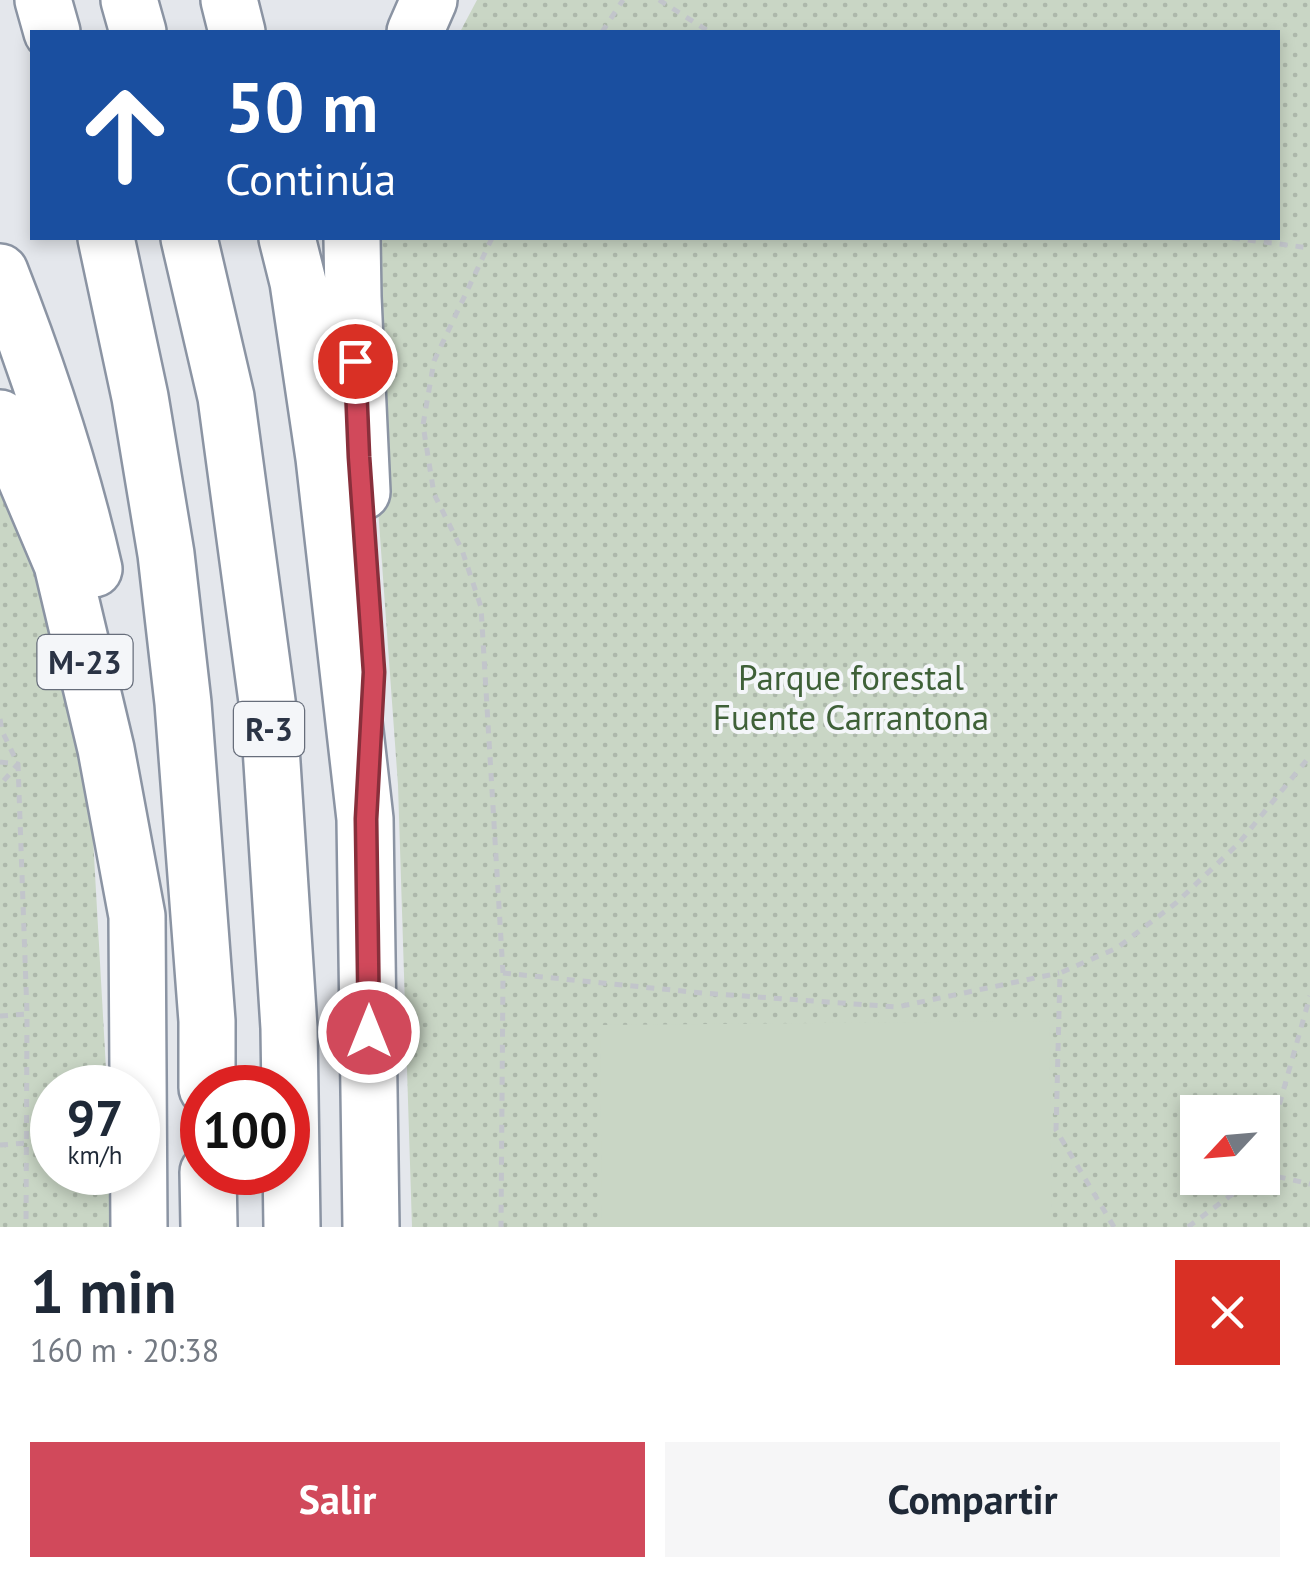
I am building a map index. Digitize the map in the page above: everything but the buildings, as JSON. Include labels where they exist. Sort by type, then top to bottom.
[{"type":"highway","points":[[43,0],[51,30]]},
{"type":"highway","points":[[128,0],[137,30]]},
{"type":"highway","points":[[229,0],[236,30]]},
{"type":"highway","points":[[385,30],[395,0]]},
{"type":"highway","points":[[416,30],[430,0]]},
{"type":"highway","name":"R-3","points":[[106,240],[140,397],[166,554],[183,703],[207,1065]]},
{"type":"highway","name":"R-3","points":[[189,240],[226,397],[268,716],[289,1028],[292,1227]]},
{"type":"highway","points":[[288,240],[298,282],[324,458],[366,819]]},
{"type":"highway","points":[[352,240],[359,457],[374,672],[366,819],[370,1227]]},
{"type":"highway","points":[[352,297],[361,240]]},
{"type":"highway","points":[[0,272],[32,355],[82,514],[113,656],[129,759],[137,916]]},
{"type":"highway","name":"M-23","points":[[0,418],[62,564],[106,748],[137,916],[138,1227]]},
{"type":"highway","points":[[208,1195],[208,1227]]},
{"type":"path","points":[[603,30],[623,0]]},
{"type":"path","points":[[659,0],[707,30]]},
{"type":"path","points":[[491,240],[434,361],[423,426],[434,494],[462,550],[481,607],[502,973],[501,1227]]},
{"type":"path","points":[[1248,240],[1310,248]]},
{"type":"path","points":[[0,719],[18,764],[27,1014],[26,1227]]},
{"type":"path","points":[[502,973],[897,1008],[1060,973],[1117,948],[1176,903],[1239,843],[1310,756]]},
{"type":"path","points":[[0,762],[18,764]]},
{"type":"path","points":[[0,785],[18,764]]},
{"type":"path","points":[[1060,973],[1056,1130],[1114,1227]]},
{"type":"path","points":[[1280,1104],[1310,996]]},
{"type":"path","points":[[0,1016],[27,1014]]},
{"type":"path","points":[[0,1145],[27,1143]]},
{"type":"path","points":[[1280,1175],[1310,1184]]},
{"type":"path","points":[[1188,1227],[1231,1195]]},
{"type":"green space","name":"Parque forestal Fuente Carrantona","points":[[477,0],[1310,0],[1310,1227],[412,1227],[398,785],[369,384],[379,240],[1280,240],[1280,30],[461,30]]},
{"type":"green space","points":[[0,494],[36,572],[79,734],[93,838],[106,1065],[30,1065],[30,1195],[110,1195],[111,1227],[0,1227]]},
{"type":"green space","points":[[1049,1021],[1052,1227],[602,1227],[600,1025]]},
{"type":"route","points":[[355,361],[374,672],[366,819],[369,1032]]}]
